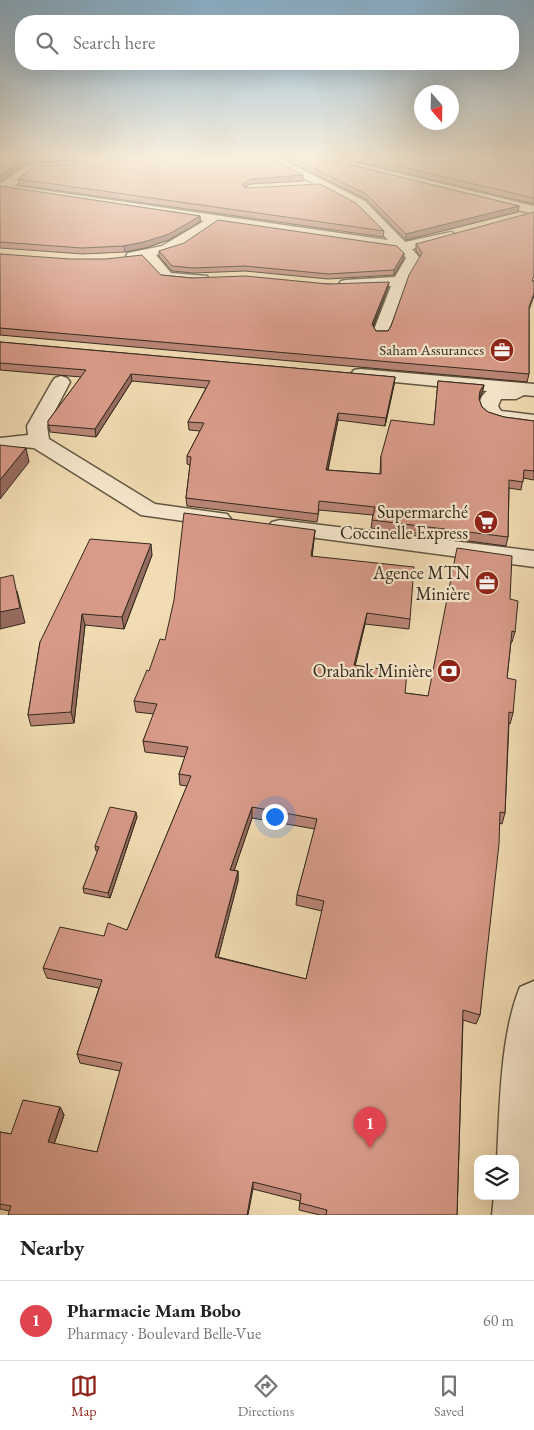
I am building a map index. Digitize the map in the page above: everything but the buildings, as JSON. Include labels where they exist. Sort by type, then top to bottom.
[{"type":"street","points":[[187,214],[402,246],[424,243],[461,233]]},
{"type":"street","points":[[370,214],[413,258],[400,281],[381,332]]},
{"type":"street","points":[[516,218],[529,214]]},
{"type":"street","points":[[120,258],[166,249],[217,218]]},
{"type":"street","points":[[146,253],[167,277],[219,278]]},
{"type":"street","points":[[328,285],[400,281]]},
{"type":"street","points":[[346,373],[534,390]]},
{"type":"street","points":[[39,442],[37,426],[61,382]]},
{"type":"street","points":[[534,395],[500,392],[493,394],[488,410],[490,414],[496,416],[534,421]]},
{"type":"street","points":[[0,444],[22,441],[39,442],[149,510],[534,559]]},
{"type":"street","points":[[516,1215],[525,1058],[534,1001]]},
{"type":"place","name":"Saham Assurances","points":[[502,350]]},
{"type":"place","name":"Supermarché Coccinelle Express","points":[[486,522]]},
{"type":"place","name":"Agence MTN Minière","points":[[487,583]]},
{"type":"place","name":"Orabank Minière","points":[[449,671]]},
{"type":"place","name":"Pharmacie Mam Bobo","points":[[370,1148]]}]
